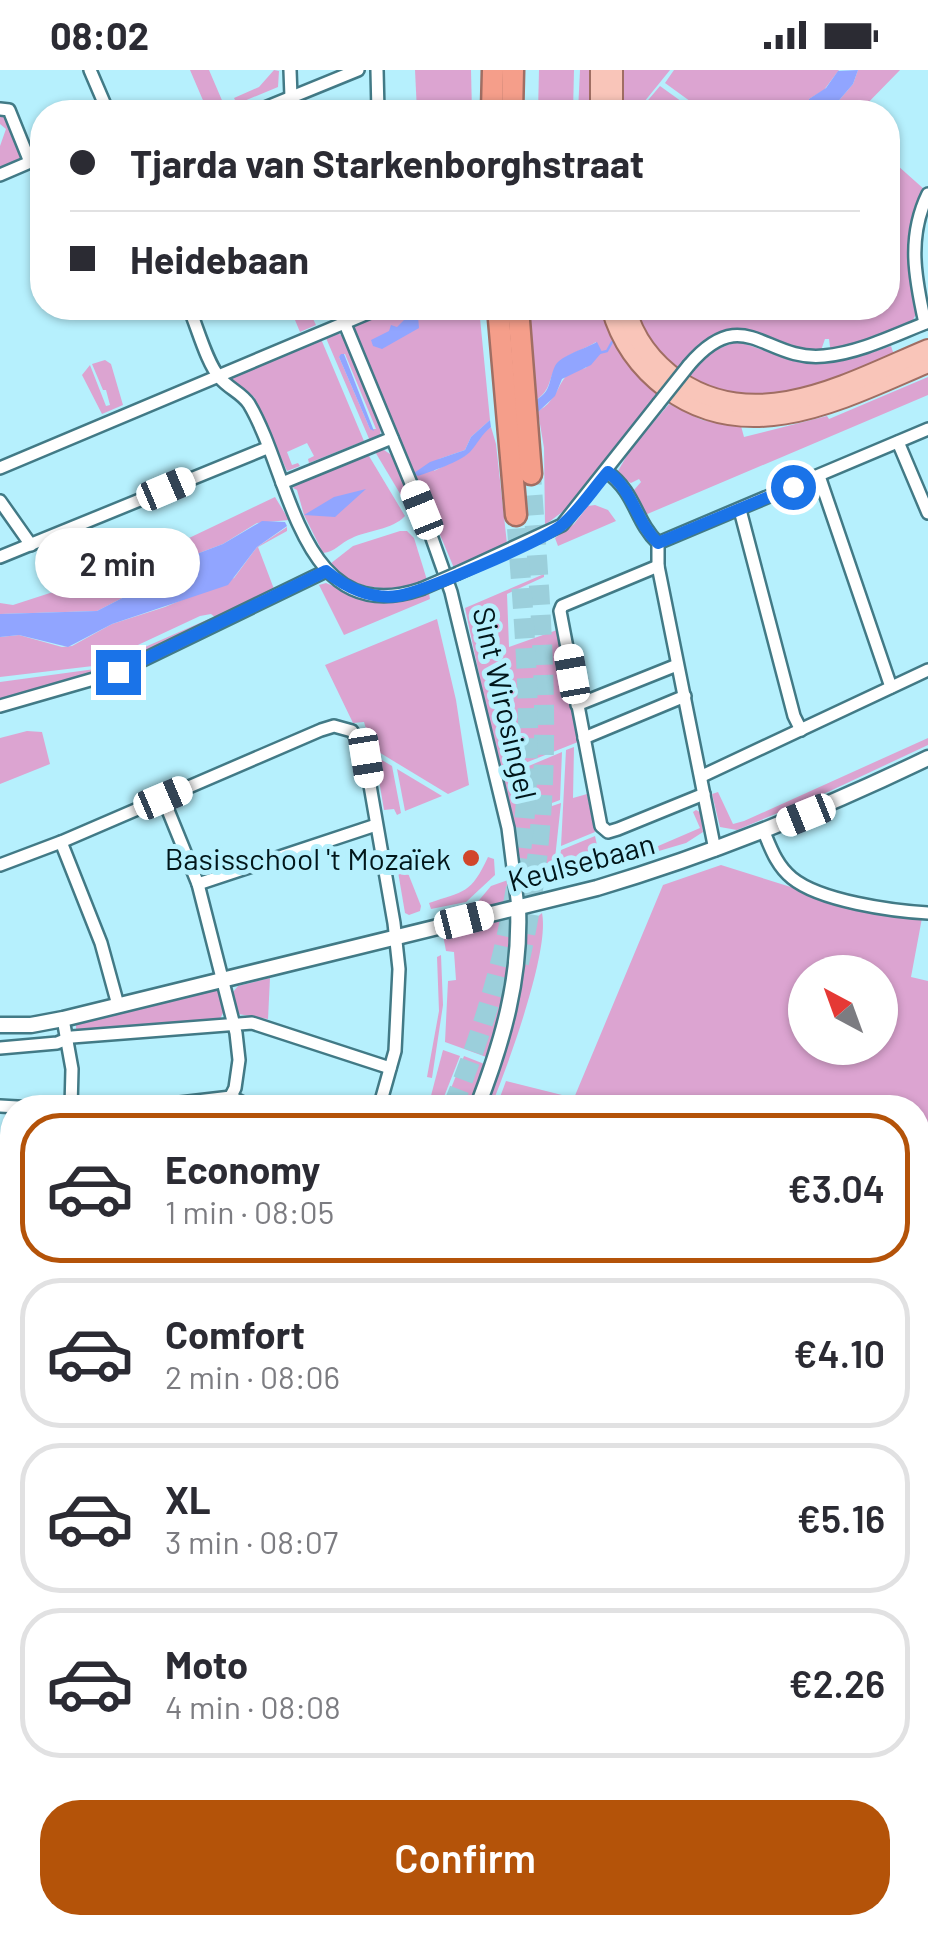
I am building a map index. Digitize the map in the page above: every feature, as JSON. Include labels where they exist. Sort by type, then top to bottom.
[{"type":"highway","points":[[492,100],[493,70]]},
{"type":"highway","points":[[512,70],[512,100]]},
{"type":"highway","points":[[499,320],[516,515]]},
{"type":"highway","points":[[519,320],[531,474]]},
{"type":"main road","points":[[600,70],[600,100]]},
{"type":"main road","points":[[613,100],[614,70]]},
{"type":"main road","points":[[617,320],[628,348],[657,381],[690,403],[734,417],[764,418],[802,412],[928,363]]},
{"type":"main road","points":[[631,320],[643,346],[664,369],[694,390],[736,404],[768,405],[805,398],[928,349]]},
{"type":"street","points":[[90,70],[103,100]]},
{"type":"street","points":[[290,70],[291,98]]},
{"type":"street","points":[[286,100],[358,70]]},
{"type":"street","points":[[378,70],[378,100]]},
{"type":"street","points":[[0,108],[9,110],[30,149]]},
{"type":"street","points":[[0,175],[30,162]]},
{"type":"street","points":[[194,320],[218,377],[245,399],[307,543],[326,571],[348,587],[365,593],[398,596],[552,532],[572,516],[707,346],[735,335],[756,337],[798,354],[824,356],[850,351],[926,323],[914,243],[918,214],[928,194]]},
{"type":"street","points":[[0,468],[354,320]]},
{"type":"street","name":"Sint Wirosingel","points":[[345,324],[444,569],[508,828],[518,907],[518,958],[514,994],[482,1095]]},
{"type":"street","points":[[658,543],[928,429]]},
{"type":"street","points":[[282,483],[392,438]]},
{"type":"street","points":[[898,442],[928,513]]},
{"type":"street","points":[[0,557],[267,448]]},
{"type":"street","points":[[608,472],[626,488],[648,534],[658,543],[658,566],[715,850]]},
{"type":"street","points":[[819,476],[891,687]]},
{"type":"street","points":[[0,501],[31,545]]},
{"type":"street","points":[[740,510],[794,716],[802,730]]},
{"type":"street","points":[[658,566],[562,606],[560,611],[603,831],[618,829],[704,794]]},
{"type":"street","points":[[0,706],[118,672],[326,571]]},
{"type":"street","points":[[578,705],[677,665]]},
{"type":"street","points":[[702,776],[928,670]]},
{"type":"street","points":[[584,738],[685,696]]},
{"type":"street","points":[[0,865],[330,727],[347,729],[358,738],[364,752],[396,938],[399,1024],[383,1095]]},
{"type":"street","name":"Keulsebaan","points":[[0,1025],[31,1025],[63,1018],[597,888],[764,832],[928,758]]},
{"type":"street","points":[[163,798],[198,884],[234,1022],[239,1060],[230,1095]]},
{"type":"street","points":[[198,884],[376,824]]},
{"type":"street","points":[[764,832],[773,855],[789,876],[804,886],[869,904],[928,913]]},
{"type":"street","points":[[61,842],[101,943],[118,1005]]},
{"type":"street","points":[[63,1018],[72,1069],[71,1095]]},
{"type":"street","points":[[0,1048],[234,1022],[252,1023],[390,1068]]},
{"type":"shaded area","points":[[190,70],[209,70],[222,100],[203,100]]},
{"type":"shaded area","points":[[274,70],[279,71],[278,87],[247,100],[234,98],[259,87]]},
{"type":"shaded area","points":[[415,70],[471,70],[472,100],[416,100]]},
{"type":"shaded area","points":[[539,70],[574,70],[573,100],[538,100]]},
{"type":"shaded area","points":[[580,70],[594,70],[593,100],[579,100]]},
{"type":"shaded area","points":[[619,70],[670,70],[646,100],[618,100]]},
{"type":"shaded area","points":[[674,70],[839,70],[824,90],[809,100],[688,100],[665,83]]},
{"type":"shaded area","points":[[858,70],[900,70],[871,100],[839,100],[853,84]]},
{"type":"shaded area","points":[[660,86],[679,100],[648,100]]},
{"type":"shaded area","points":[[0,112],[9,119],[24,156],[3,167],[0,146],[6,129],[0,124]]},
{"type":"shaded area","points":[[900,168],[925,190],[928,186],[917,209],[918,310],[912,322],[834,352],[829,339],[825,339],[820,353],[804,352],[746,332],[686,360],[677,371],[652,346],[638,320],[900,320]]},
{"type":"shaded area","points":[[295,320],[314,320],[316,325],[300,332]]},
{"type":"shaded area","points":[[364,320],[480,320],[490,420],[471,437],[465,450],[439,459],[434,471],[466,455],[478,437],[491,427],[507,544],[454,568],[352,326]]},
{"type":"shaded area","points":[[529,320],[607,320],[626,361],[657,395],[574,503],[545,525],[544,448],[538,412],[549,403],[566,376],[586,368],[596,342],[561,360],[545,392],[536,400]]},
{"type":"shaded area","points":[[336,332],[344,337],[381,428],[380,436],[370,441],[326,338]],"holes":[[[345,354],[376,429],[370,429],[339,357]]]},
{"type":"shaded area","points":[[321,339],[364,441],[309,463],[308,459],[314,456],[307,443],[287,452],[292,465],[300,466],[287,471],[254,397],[231,378]]},
{"type":"shaded area","points":[[735,342],[809,363],[850,359],[891,346],[894,355],[789,398],[737,398],[687,379],[711,352]]},
{"type":"shaded area","points":[[105,360],[111,364],[123,405],[102,414],[82,375],[90,365],[106,406],[110,405],[92,364]]},
{"type":"shaded area","points":[[928,377],[928,395],[645,515],[634,490],[641,482],[639,479],[631,483],[618,471],[630,450],[669,404],[702,420],[741,426],[744,437],[827,416],[829,419]]},
{"type":"shaded area","points":[[381,448],[393,456],[415,510],[411,512],[374,450]]},
{"type":"shaded area","points":[[366,451],[405,516],[323,553],[293,488],[299,480]]},
{"type":"shaded area","points":[[275,497],[289,520],[257,523],[223,544],[165,566],[138,590],[97,611],[0,614],[0,603],[13,605],[124,569]]},
{"type":"shaded area","points":[[588,506],[608,510],[616,521],[558,546],[555,538],[574,524]]},
{"type":"shaded area","points":[[287,527],[287,531],[258,547],[274,589],[216,618],[211,614],[200,616],[93,666],[0,677],[0,637],[19,635],[62,647],[72,646],[112,624],[234,578],[257,547]]},
{"type":"shaded area","points":[[407,531],[414,538],[427,580],[401,587],[363,585],[330,564],[353,546]]},
{"type":"shaded area","points":[[544,574],[507,594],[509,647],[557,630],[578,742],[500,773],[465,608]]},
{"type":"shaded area","points":[[326,583],[376,599],[401,600],[429,593],[430,599],[344,635],[319,585]]},
{"type":"shaded area","points":[[211,618],[214,621],[120,664],[0,701],[0,682],[95,669]]},
{"type":"shaded area","points":[[437,619],[456,700],[469,785],[448,794],[372,748],[364,722],[353,723],[325,665]]},
{"type":"shaded area","points":[[27,731],[42,732],[50,764],[0,784],[0,738]]},
{"type":"shaded area","points":[[928,738],[928,745],[830,791],[737,830],[720,827],[712,794],[718,792],[733,824]]},
{"type":"shaded area","points":[[574,747],[573,798],[587,794],[595,832],[561,846],[566,750]]},
{"type":"shaded area","points":[[562,752],[560,800],[552,803],[561,803],[553,877],[523,871],[500,778]]},
{"type":"shaded area","points":[[375,756],[392,766],[401,813],[397,815],[394,809],[384,810]]},
{"type":"shaded area","points":[[397,769],[442,796],[405,811]]},
{"type":"shaded area","points":[[693,812],[700,812],[703,832],[686,843],[574,876],[557,877],[561,850],[595,836],[601,863],[621,862],[700,828]]},
{"type":"shaded area","points":[[488,857],[494,859],[495,875],[466,902],[431,909],[429,903],[471,885]]},
{"type":"shaded area","points":[[402,858],[421,906],[420,911],[409,915],[405,913],[396,860]]},
{"type":"shaded area","points":[[721,865],[861,909],[922,918],[911,977],[928,981],[928,1095],[575,1095],[663,885]]},
{"type":"shaded area","points":[[508,880],[509,897],[505,905],[439,918],[475,905],[491,886]]},
{"type":"shaded area","points":[[542,913],[543,931],[534,981],[496,1095],[486,1095],[515,1010],[528,925]]},
{"type":"shaded area","points":[[502,919],[510,929],[508,988],[489,1058],[445,1042],[448,981],[456,980],[454,952],[446,951],[443,935]]},
{"type":"shaded area","points":[[441,955],[443,1005],[432,1078],[427,1077],[439,1011],[437,957]]},
{"type":"shaded area","points":[[270,978],[268,1019],[238,1014],[233,992],[238,986]]},
{"type":"shaded area","points":[[211,987],[221,993],[224,1011],[220,1019],[76,1031],[76,1020]]},
{"type":"shaded area","points":[[443,1050],[460,1056],[445,1095],[431,1095]]},
{"type":"shaded area","points":[[464,1056],[487,1065],[476,1095],[448,1095]]},
{"type":"shaded area","points":[[506,1081],[562,1095],[501,1095]]},
{"type":"water","points":[[858,70],[853,84],[839,100],[809,100],[826,88],[838,71]]},
{"type":"water","points":[[404,320],[418,320],[419,328],[382,349],[373,346],[371,340],[389,331],[391,325],[397,327]]},
{"type":"water","points":[[597,342],[602,352],[591,365],[562,379],[555,396],[538,412],[536,400],[547,389],[558,362]]},
{"type":"water","points":[[344,354],[374,431],[339,357]]},
{"type":"water","points":[[490,420],[491,427],[465,456],[418,476],[414,473],[430,462],[465,450],[471,437]]},
{"type":"water","points":[[366,489],[335,517],[304,515],[334,497]]},
{"type":"water","points":[[262,521],[285,522],[287,526],[257,547],[228,585],[112,624],[68,647],[19,635],[0,637],[0,614],[97,611],[138,590],[165,566],[223,544]]},
{"type":"waterway","points":[[599,353],[607,351],[612,342]]},
{"type":"tunnel","points":[[519,963],[539,840],[543,779],[543,659],[531,474]]},
{"type":"tunnel","points":[[457,1095],[496,978],[512,911],[522,843],[528,720],[516,515]]},
{"type":"place","name":"Basisschool 't Mozaïek","points":[[471,858]]},
{"type":"route","points":[[118,672],[326,571],[348,587],[365,593],[398,596],[421,588],[552,532],[572,516],[608,472],[626,488],[648,534],[658,543],[793,487]]}]
